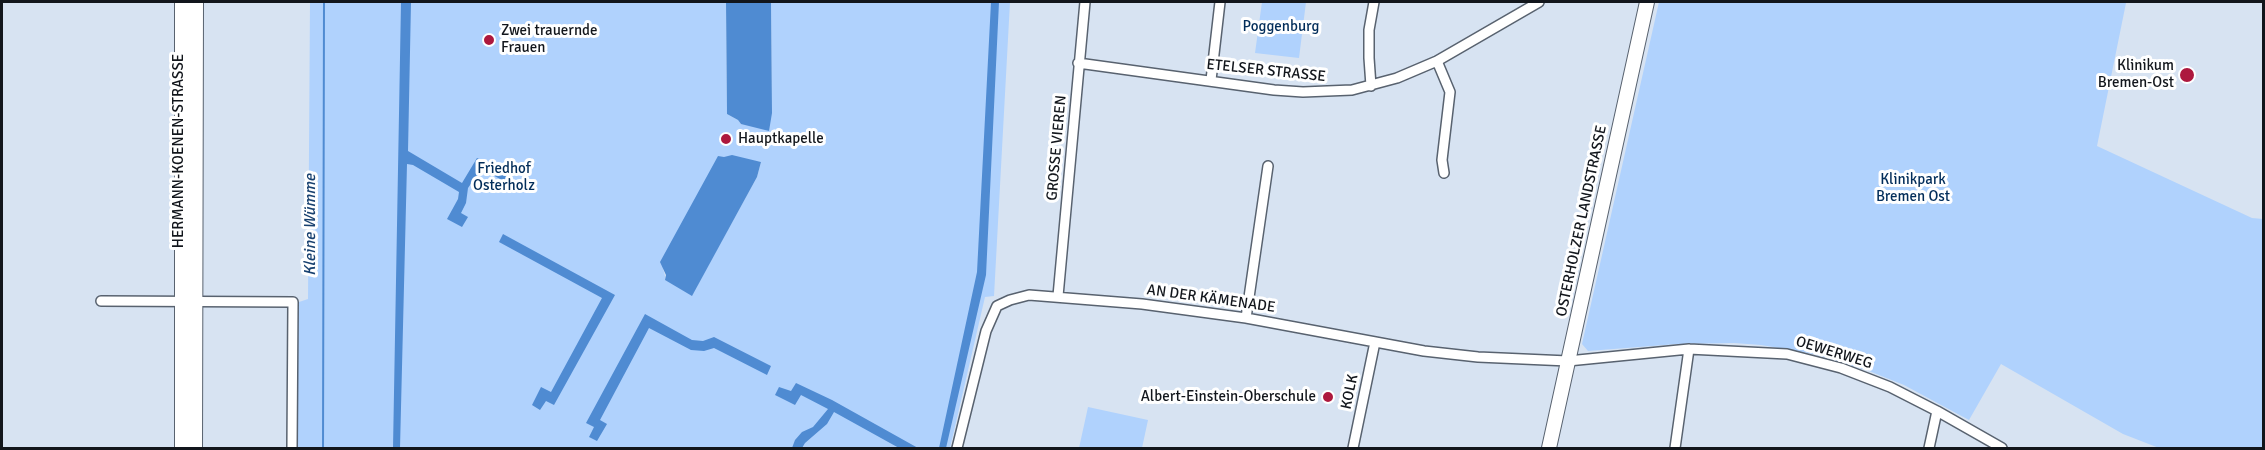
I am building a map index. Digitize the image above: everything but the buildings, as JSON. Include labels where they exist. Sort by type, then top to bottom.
[{"type":"main road","name":"HERMANN-KOENEN-STRASSE","points":[[182,2],[195,448]]},
{"type":"main road","name":"HERMANN-KOENEN-STRASSE","points":[[182,448],[189,301],[196,2]]},
{"type":"main road","name":"OSTERHOLZER LANDSTRASSE","points":[[1549,448],[1647,2]]},
{"type":"street","name":"GROSSE VIEREN","points":[[1058,296],[1085,2]]},
{"type":"street","points":[[1211,80],[1220,2]]},
{"type":"street","points":[[1371,86],[1369,30],[1374,2]]},
{"type":"street","name":"ETELSER STRASSE","points":[[1078,63],[1303,92],[1330,92],[1371,86],[1437,61],[1539,2]]},
{"type":"street","points":[[1437,61],[1450,92],[1442,160],[1444,173]]},
{"type":"street","points":[[1246,318],[1268,166]]},
{"type":"street","name":"AN DER KÄMENADE","points":[[957,448],[986,331],[997,306],[1029,295],[1142,304],[1246,318],[1424,351],[1478,357],[1568,361]]},
{"type":"street","points":[[101,301],[293,302],[292,448]]},
{"type":"street","name":"KOLK","points":[[1353,448],[1376,342]]},
{"type":"street","points":[[1674,448],[1689,349]]},
{"type":"street","name":"OEWERWEG","points":[[1568,361],[1689,349],[1741,350],[1805,358],[1841,368],[1890,387],[2002,448]]},
{"type":"street","points":[[1929,448],[1937,411]]},
{"type":"green space","name":"Friedhof Osterholz","points":[[310,2],[726,2],[727,114],[741,124],[772,113],[771,2],[1010,2],[994,296],[985,297],[950,448],[290,448],[296,303],[308,299]],"holes":[[[724,157],[761,162],[757,177],[692,295],[666,280],[663,268]]]},
{"type":"green space","name":"Poggenburg","points":[[1262,2],[1306,2],[1299,58],[1255,53]]},
{"type":"green space","name":"Klinikpark Bremen Ost","points":[[1659,2],[2129,2],[2126,3],[2097,146],[2252,218],[2263,219],[2263,448],[2159,448],[2123,434],[2001,364],[1969,420],[1904,385],[1869,371],[1814,354],[1734,343],[1677,344],[1588,351],[1582,344]]},
{"type":"green space","points":[[1088,407],[1148,420],[1142,448],[1079,448]]},
{"type":"water","points":[[401,2],[411,2],[408,151],[462,183],[477,158],[507,173],[504,181],[481,169],[468,188],[466,203],[461,213],[468,217],[462,227],[447,219],[458,199],[459,192],[413,165],[407,164],[400,448],[393,448]]},
{"type":"water","points":[[726,2],[771,2],[772,113],[769,131],[741,124],[727,114]]},
{"type":"water","points":[[991,2],[999,2],[986,275],[946,448],[939,448],[977,272]]},
{"type":"water","points":[[732,155],[761,162],[757,177],[692,296],[665,280],[666,275],[660,262],[718,156]]},
{"type":"water","points":[[503,234],[615,295],[554,405],[546,401],[540,410],[532,405],[541,387],[551,392],[602,298],[499,242]]},
{"type":"water","points":[[645,314],[692,340],[703,341],[714,337],[771,366],[767,375],[714,348],[704,351],[691,350],[649,328],[600,420],[607,424],[597,441],[589,437],[594,427],[586,423]]},
{"type":"water","points":[[796,383],[832,400],[918,448],[899,448],[834,412],[827,424],[802,448],[792,448],[802,432],[813,427],[828,409],[801,395],[795,405],[775,395],[779,387],[791,391]]},
{"type":"waterway","name":"Kleine Wümme","points":[[323,448],[324,2]]},
{"type":"place","name":"Zwei trauernde Frauen","points":[[489,40]]},
{"type":"place","name":"Klinikum Bremen-Ost","points":[[2187,75]]},
{"type":"place","name":"Hauptkapelle","points":[[726,139]]},
{"type":"place","name":"Albert-Einstein-Oberschule","points":[[1328,397]]}]
